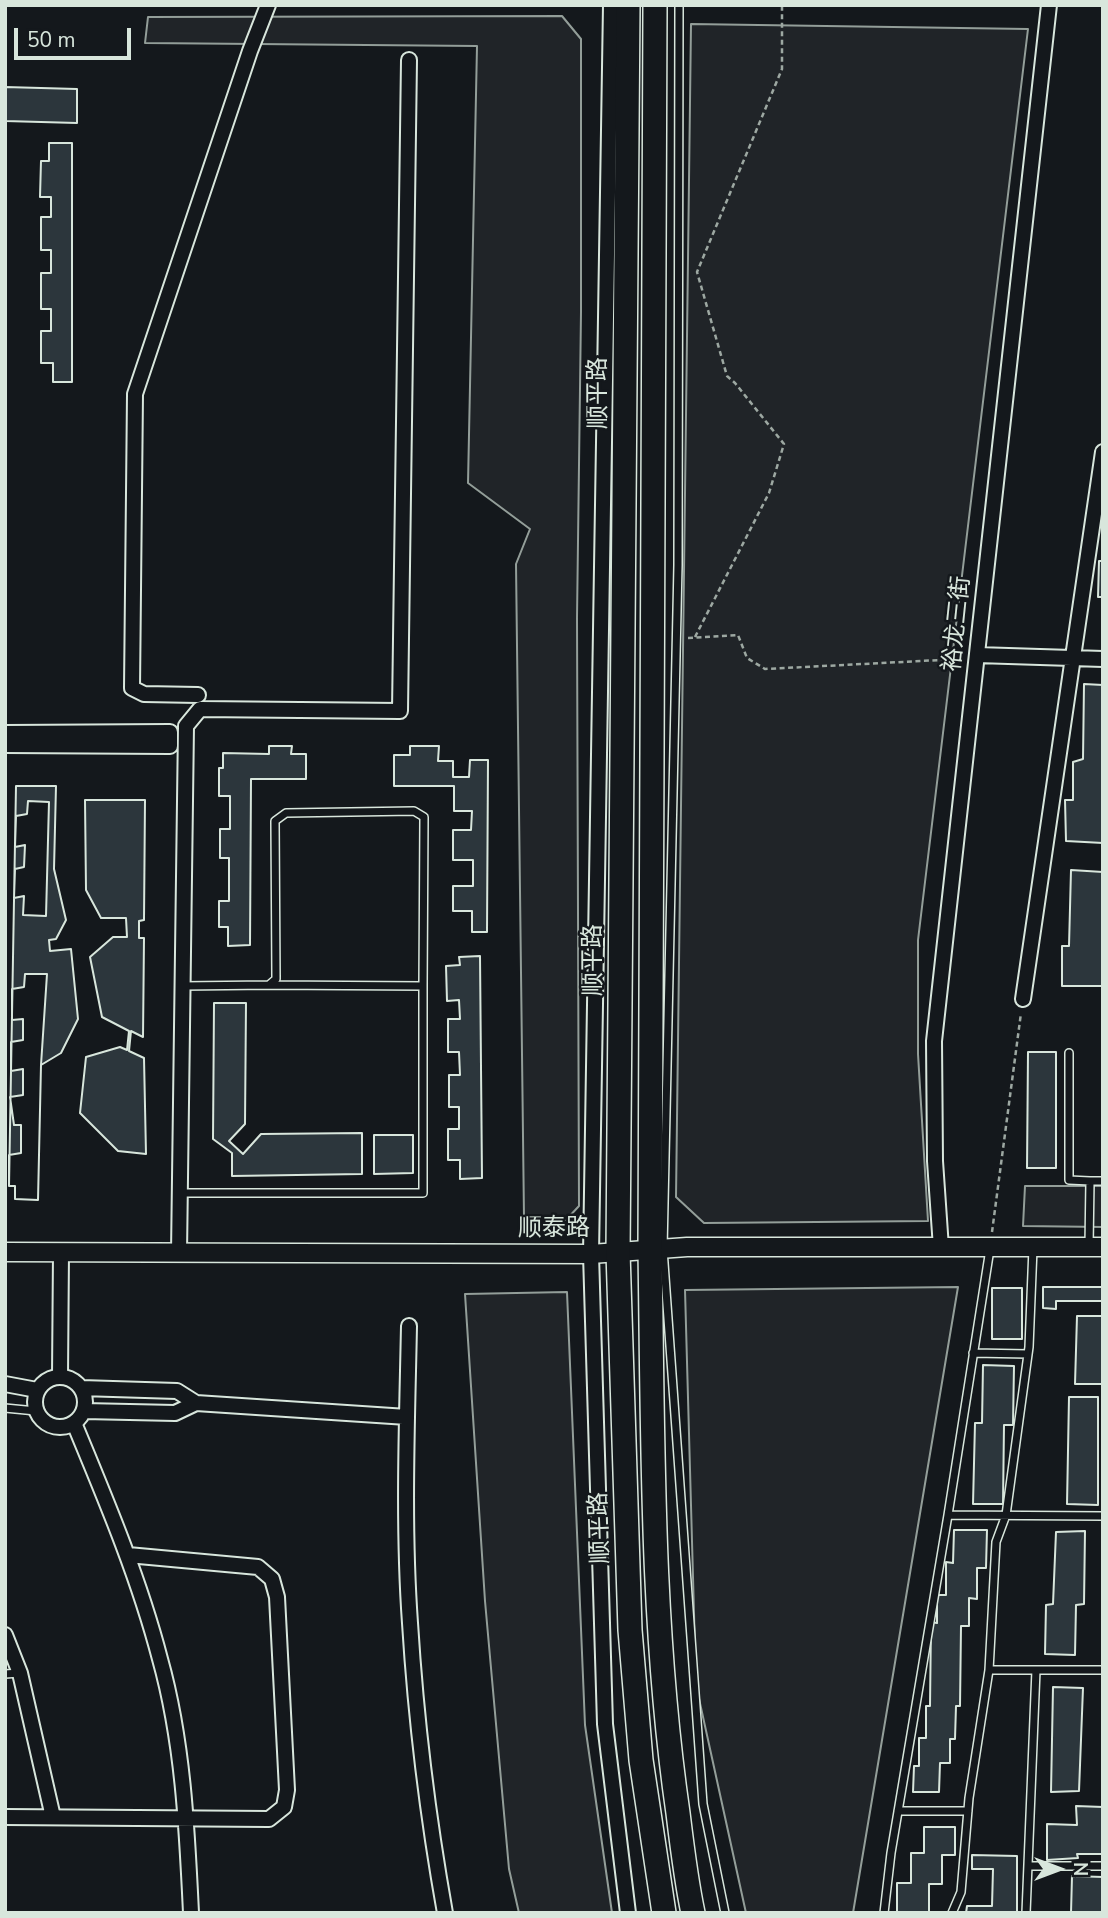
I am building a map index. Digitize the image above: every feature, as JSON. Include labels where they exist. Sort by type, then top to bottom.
[{"type":"main road","name":"顺平路","points":[[628,5],[618,1252],[630,1630],[641,1760],[664,1913]]},
{"type":"main road","points":[[655,5],[658,1630],[670,1759],[693,1913]]},
{"type":"street","points":[[198,695],[144,694],[132,688],[135,394],[250,51],[268,5]]},
{"type":"street","points":[[611,5],[591,1254],[605,1724],[628,1913]]},
{"type":"street","name":"裕龙三街","points":[[942,1248],[935,1161],[934,1041],[1049,5]]},
{"type":"street","points":[[179,1253],[186,726],[200,709],[400,711],[409,60]]},
{"type":"street","points":[[1023,999],[1103,453]]},
{"type":"street","points":[[977,655],[1103,659]]},
{"type":"street","points":[[5,733],[170,739],[5,745]]},
{"type":"street","name":"顺泰路","points":[[5,1252],[591,1254],[657,1250],[1096,1247]]},
{"type":"street","points":[[60,1376],[61,1252]]},
{"type":"street","points":[[409,1326],[406,1509],[410,1623],[421,1738],[446,1913]]},
{"type":"street","points":[[60,1376],[75,1382],[81,1388],[84,1410],[74,1423],[65,1427],[48,1425],[40,1419],[36,1411],[35,1396],[43,1382],[60,1376]]},
{"type":"street","points":[[5,1384],[37,1390]]},
{"type":"street","points":[[81,1388],[177,1391],[196,1403],[407,1417]]},
{"type":"street","points":[[84,1410],[175,1413],[196,1403]]},
{"type":"street","points":[[74,1423],[128,1555],[161,1660],[177,1741],[187,1818],[191,1913]]},
{"type":"street","points":[[5,1817],[269,1819],[284,1807],[287,1790],[277,1597],[272,1579],[258,1567],[128,1555]]},
{"type":"street","points":[[5,1635],[13,1674],[53,1817]]},
{"type":"lane","points":[[679,5],[676,638],[657,1250],[703,1804],[724,1913]]},
{"type":"lane","points":[[180,1193],[423,1193],[424,817],[414,811],[286,813],[275,821],[276,979],[269,985]]},
{"type":"lane","points":[[183,986],[423,986]]},
{"type":"lane","points":[[1069,1053],[1069,1180],[1103,1181]]},
{"type":"lane","points":[[1090,1181],[1096,1247]]},
{"type":"lane","points":[[952,1913],[961,1892],[968,1811],[989,1670],[996,1542],[1006,1516],[1028,1354],[1033,1247]]},
{"type":"lane","points":[[884,1913],[898,1811],[990,1248]]},
{"type":"lane","points":[[973,1353],[1028,1354]]},
{"type":"lane","points":[[5,1408],[36,1411]]},
{"type":"lane","points":[[948,1515],[1103,1516]]},
{"type":"lane","points":[[989,1670],[1103,1670]]},
{"type":"lane","points":[[1026,1913],[1036,1670]]},
{"type":"lane","points":[[898,1811],[968,1811]]},
{"type":"lane","points":[[1028,1866],[1103,1866]]},
{"type":"path","points":[[695,637],[769,493],[784,444],[727,376],[697,272],[782,69],[782,5]]},
{"type":"path","points":[[676,638],[738,635],[747,658],[765,669],[956,660],[977,655]]},
{"type":"path","points":[[990,1248],[1023,999]]},
{"type":"shaded area","points":[[562,16],[581,39],[577,618],[579,1206],[566,1220],[524,1217],[516,564],[530,529],[468,483],[477,46],[145,43],[148,17]]},
{"type":"shaded area","points":[[691,24],[1028,29],[918,940],[918,1054],[928,1221],[704,1223],[676,1197]]},
{"type":"shaded area","points":[[1025,1186],[1103,1186],[1103,1227],[1023,1226]]},
{"type":"shaded area","points":[[958,1287],[853,1913],[746,1913],[696,1685],[685,1290]]},
{"type":"shaded area","points":[[567,1292],[585,1725],[612,1913],[519,1913],[509,1869],[485,1601],[465,1294]]},
{"type":"building","points":[[5,87],[77,89],[77,123],[5,121]]},
{"type":"building","points":[[49,143],[72,143],[72,382],[53,382],[53,363],[41,363],[41,331],[51,331],[51,309],[41,309],[41,273],[51,273],[51,250],[41,250],[41,217],[51,217],[51,197],[40,197],[41,161],[49,161]]},
{"type":"building","points":[[1099,561],[1103,561],[1103,597],[1098,597]]},
{"type":"building","points":[[1084,684],[1103,685],[1103,843],[1066,841],[1065,800],[1073,800],[1073,762],[1083,759]]},
{"type":"building","points":[[269,746],[292,746],[291,754],[306,754],[306,779],[251,779],[250,945],[228,946],[228,927],[219,927],[219,901],[229,901],[229,858],[220,858],[220,829],[230,829],[230,796],[219,796],[219,768],[223,768],[223,753],[269,754]]},
{"type":"building","points":[[410,746],[439,746],[438,761],[453,761],[453,777],[469,777],[470,760],[488,760],[487,932],[472,932],[472,911],[453,911],[453,886],[473,886],[473,860],[453,860],[453,830],[471,830],[472,811],[454,811],[454,786],[394,786],[394,755],[410,755]]},
{"type":"building","points":[[16,786],[56,786],[54,869],[66,920],[56,939],[49,940],[50,951],[71,949],[78,1019],[61,1053],[41,1065],[38,1200],[15,1199],[15,1186],[9,1186]]},
{"type":"building","points":[[85,800],[145,800],[144,920],[139,921],[139,938],[144,938],[143,1037],[131,1031],[129,1051],[144,1058],[146,1154],[118,1151],[80,1113],[86,1057],[120,1047],[127,1050],[129,1031],[102,1017],[90,957],[113,937],[127,937],[126,918],[101,918],[86,890]]},
{"type":"building","points":[[28,801],[49,802],[46,916],[23,915],[24,896],[14,898],[15,869],[24,867],[25,845],[15,847],[16,816],[27,814]]},
{"type":"building","points":[[1071,870],[1103,872],[1103,986],[1062,986],[1062,946],[1069,946]]},
{"type":"building","points":[[480,956],[482,1178],[460,1179],[460,1160],[448,1160],[448,1129],[459,1129],[459,1107],[449,1107],[449,1075],[460,1075],[459,1052],[448,1052],[448,1019],[460,1019],[459,1000],[447,1001],[446,966],[460,965],[459,957]]},
{"type":"building","points":[[25,974],[47,974],[41,1065],[38,1200],[15,1199],[15,1186],[9,1186],[9,1155],[21,1153],[21,1125],[14,1125],[10,1097],[23,1095],[23,1069],[11,1071],[11,1042],[23,1040],[23,1019],[12,1020],[12,989],[24,987]]},
{"type":"building","points":[[214,1003],[246,1003],[245,1124],[229,1141],[243,1154],[261,1134],[362,1133],[362,1174],[232,1176],[232,1153],[213,1139]]},
{"type":"building","points":[[1028,1052],[1056,1052],[1056,1168],[1027,1168]]},
{"type":"building","points":[[374,1135],[413,1135],[413,1173],[374,1174]]},
{"type":"building","points":[[1043,1287],[1103,1287],[1103,1301],[1056,1301],[1056,1309],[1043,1308]]},
{"type":"building","points":[[992,1288],[1022,1288],[1022,1339],[992,1339]]},
{"type":"building","points":[[1077,1316],[1103,1316],[1103,1384],[1075,1384]]},
{"type":"building","points":[[983,1365],[1014,1366],[1013,1425],[1004,1425],[1003,1504],[973,1504],[975,1423],[982,1423]]},
{"type":"building","points":[[1069,1397],[1098,1397],[1098,1505],[1067,1504]]},
{"type":"building","points":[[954,1530],[987,1530],[986,1568],[977,1568],[977,1599],[969,1598],[969,1626],[961,1626],[960,1706],[956,1706],[955,1739],[950,1739],[950,1763],[940,1763],[939,1792],[913,1792],[914,1766],[919,1766],[919,1738],[926,1738],[926,1706],[930,1706],[931,1622],[937,1623],[937,1595],[946,1595],[946,1562],[953,1563]]},
{"type":"building","points":[[1085,1531],[1084,1604],[1076,1605],[1075,1655],[1045,1654],[1046,1605],[1053,1604],[1056,1532]]},
{"type":"building","points":[[1053,1687],[1083,1688],[1079,1791],[1051,1792]]},
{"type":"building","points":[[1076,1806],[1103,1807],[1103,1854],[1077,1854],[1078,1858],[1047,1860],[1047,1824],[1077,1825]]},
{"type":"building","points":[[924,1827],[955,1827],[955,1855],[942,1855],[942,1884],[929,1884],[929,1913],[897,1913],[897,1883],[911,1883],[911,1853],[924,1853]]},
{"type":"building","points":[[972,1855],[1017,1856],[1017,1913],[966,1913],[967,1906],[992,1906],[993,1869],[972,1869]]},
{"type":"building","points":[[1072,1876],[1103,1877],[1102,1913],[1071,1913]]}]
